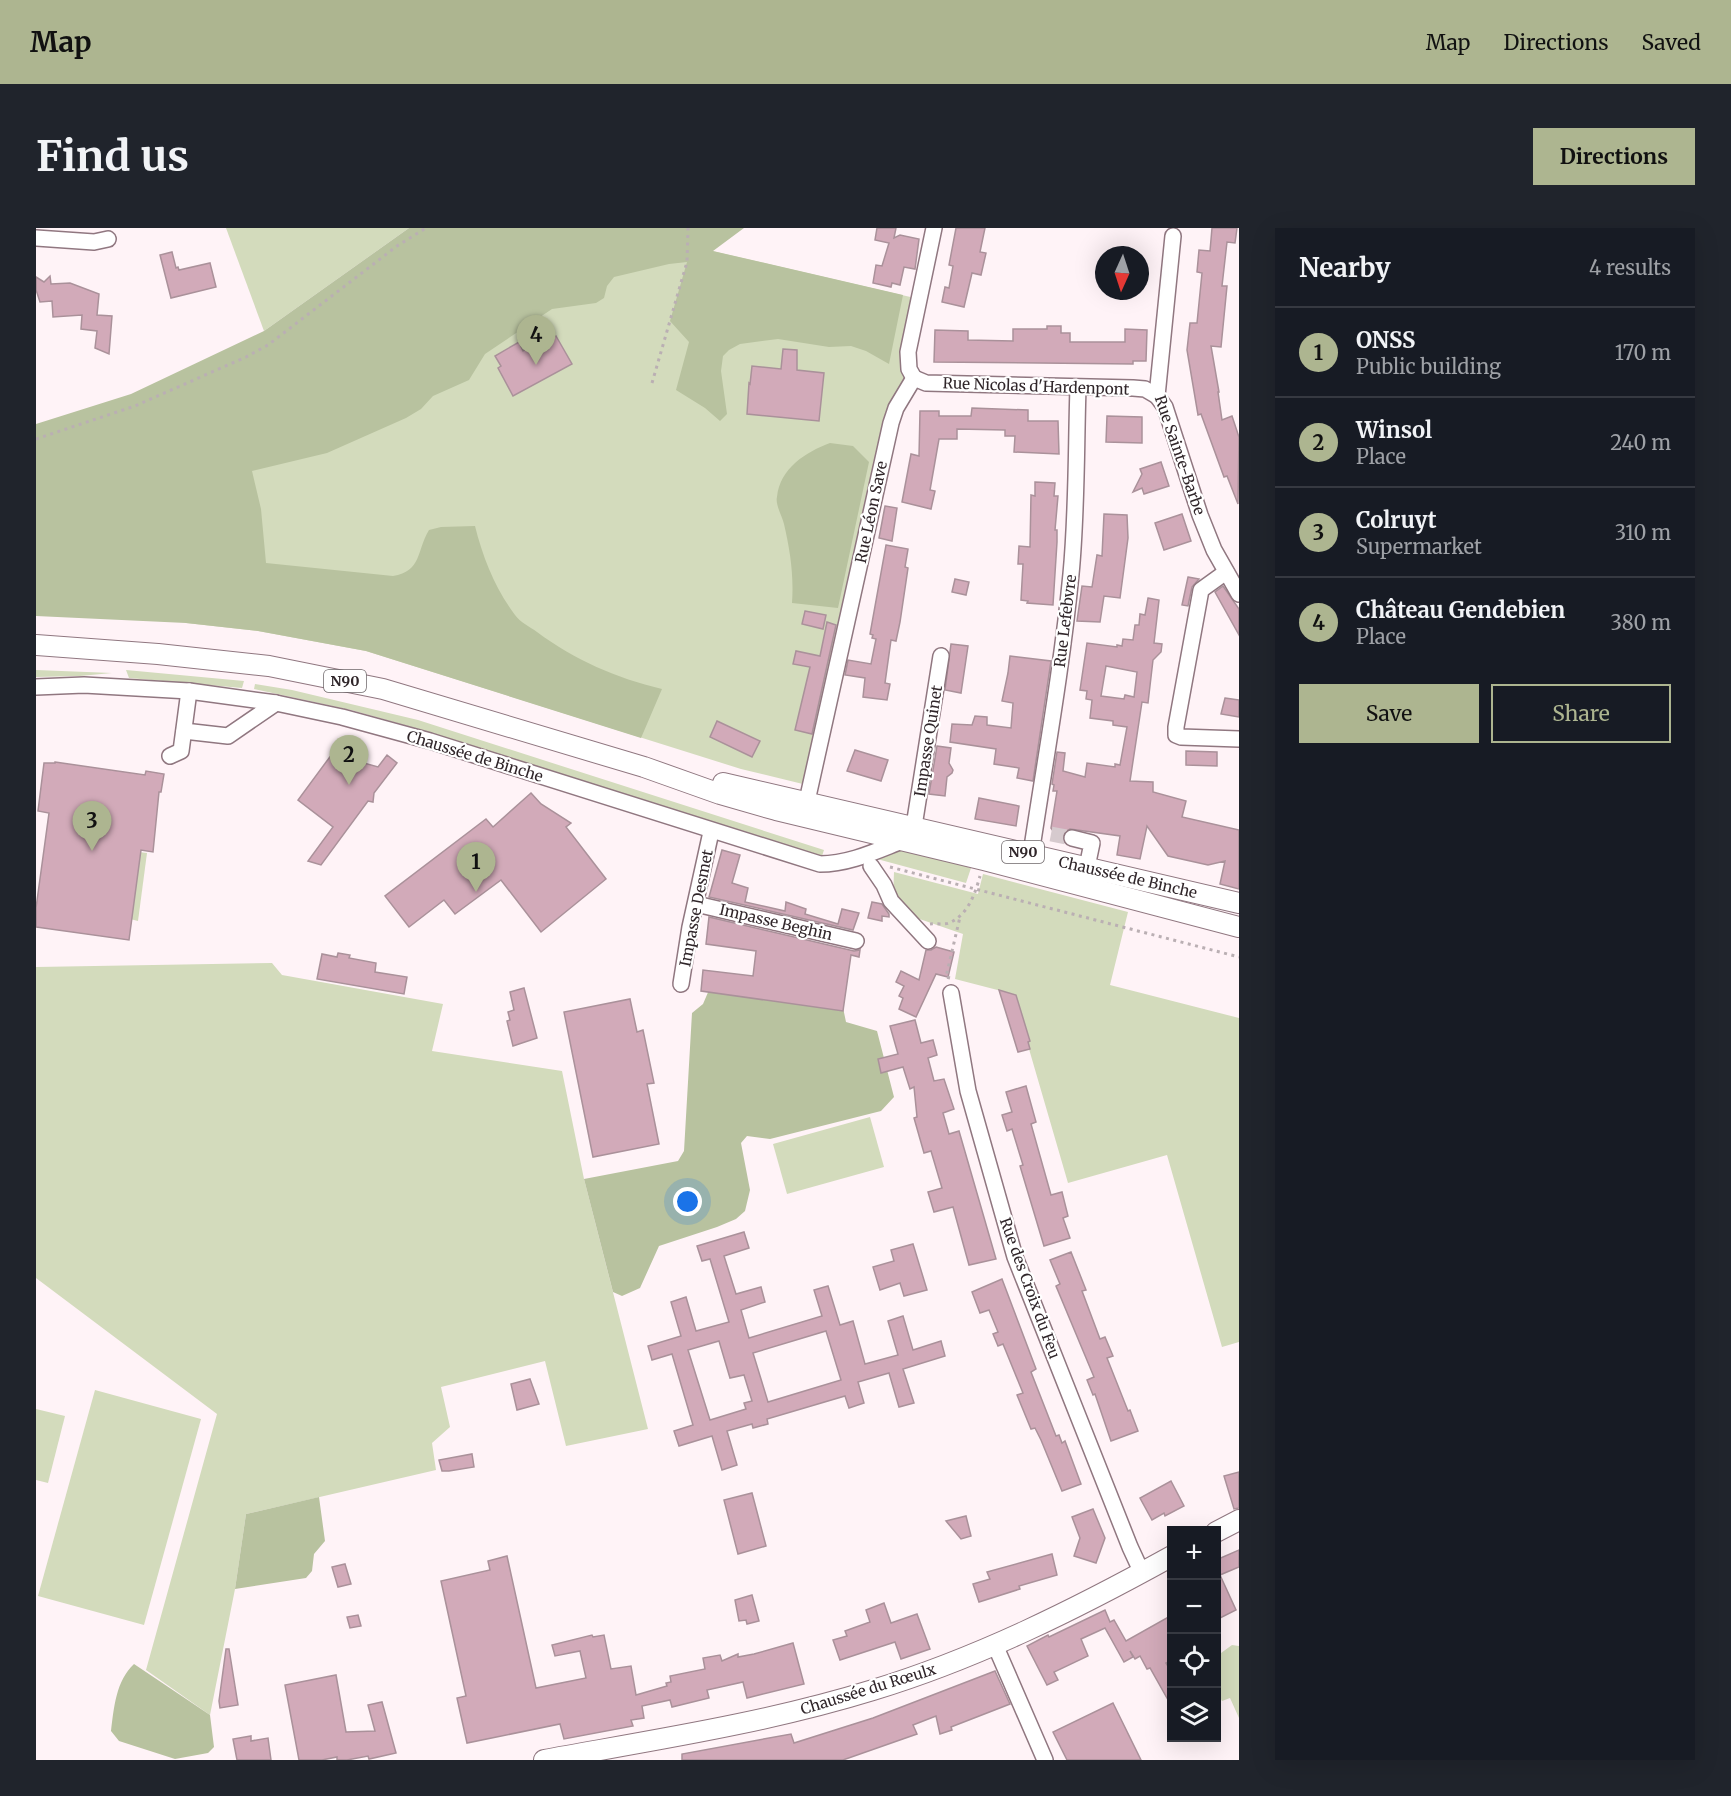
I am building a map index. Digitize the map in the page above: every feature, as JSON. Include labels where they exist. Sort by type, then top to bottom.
[{"type":"main road","name":"Chaussée de Binche","points":[[36,645],[158,654],[269,666],[322,675],[383,689],[644,767],[720,794],[822,822],[1031,854],[1239,903]]},
{"type":"main road","name":"Chaussée de Binche","points":[[644,767],[807,801],[984,860],[1239,927]]},
{"type":"main road","points":[[1221,1529],[1239,1520]]},
{"type":"main road","name":"Chaussée du Rœulx","points":[[545,1760],[743,1723],[826,1703],[894,1683],[995,1645],[1043,1623],[1167,1559]]},
{"type":"street","points":[[914,378],[909,369],[908,352],[934,228]]},
{"type":"street","name":"Rue Sainte-Barbe","points":[[1174,231],[1157,396],[1165,407],[1200,515],[1214,550],[1239,594]]},
{"type":"street","points":[[36,238],[94,242],[108,239]]},
{"type":"street","name":"Rue Nicolas d'Hardenpont","points":[[914,378],[926,383],[1132,388],[1145,389],[1157,396]]},
{"type":"street","name":"Rue Léon Save","points":[[807,801],[891,423],[896,408],[914,378]]},
{"type":"street","name":"Rue Lefebvre","points":[[1031,854],[1061,664],[1071,576],[1078,387]]},
{"type":"street","points":[[1226,572],[1201,590],[1176,735],[1239,740]]},
{"type":"street","name":"Impasse Quinet","points":[[908,834],[941,656]]},
{"type":"street","name":"Chaussée de Binche","points":[[36,687],[84,685],[189,691],[276,703],[388,729],[608,797],[711,832],[820,864],[866,861],[908,834]]},
{"type":"street","points":[[170,756],[181,752],[189,691]]},
{"type":"street","points":[[184,731],[228,736],[276,703]]},
{"type":"street","name":"Chaussée de Binche","points":[[720,794],[744,795],[794,804],[807,801]]},
{"type":"street","points":[[1035,830],[1051,834]]},
{"type":"street","name":"Impasse Desmet","points":[[681,984],[690,927],[711,832]]},
{"type":"street","points":[[1072,838],[1092,843],[1086,867]]},
{"type":"street","points":[[866,861],[884,885],[891,901],[925,937]]},
{"type":"street","name":"Impasse Beghin","points":[[696,904],[856,940]]},
{"type":"street","name":"Rue des Croix du Feu","points":[[951,993],[968,1091],[1015,1257],[1142,1573]]},
{"type":"street","points":[[995,1645],[1045,1760]]},
{"type":"path","points":[[36,439],[135,406],[246,357],[268,345],[397,246],[426,228]]},
{"type":"path","points":[[652,383],[687,262],[688,228]]},
{"type":"path","points":[[866,861],[1239,957]]},
{"type":"path","points":[[946,977],[961,916],[976,891]]},
{"type":"path","points":[[925,937],[929,924],[947,924],[961,916]]},
{"type":"green space","points":[[226,228],[409,228],[264,331]]},
{"type":"green space","points":[[409,228],[744,228],[713,251],[903,295],[889,364],[866,351],[851,346],[829,347],[778,339],[740,344],[729,350],[723,356],[721,371],[727,414],[720,421],[705,408],[676,390],[689,342],[670,321],[687,262],[614,277],[607,286],[604,298],[596,303],[552,309],[485,354],[469,380],[433,396],[421,409],[406,418],[327,453],[252,471],[261,509],[266,563],[393,576],[409,570],[414,565],[429,530],[441,527],[475,526],[496,583],[508,605],[520,620],[551,642],[581,659],[612,674],[662,689],[641,738],[366,651],[258,631],[186,623],[36,616],[36,424],[131,394],[264,331]]},
{"type":"green space","points":[[712,251],[919,299],[904,392],[811,786],[741,769],[366,651],[258,631],[186,623],[190,507],[514,286]]},
{"type":"green space","points":[[830,443],[853,446],[869,462],[838,608],[792,603],[790,553],[777,500],[783,478],[796,462],[803,456]]},
{"type":"green space","points":[[36,670],[112,673],[36,677]]},
{"type":"green space","points":[[126,670],[244,681],[242,688],[129,678]]},
{"type":"green space","points":[[255,684],[292,690],[418,720],[824,850],[822,856],[415,728],[351,710],[254,689]]},
{"type":"green space","points":[[903,847],[971,868],[966,883],[877,859]]},
{"type":"green space","points":[[139,852],[147,853],[138,921],[130,919]]},
{"type":"green space","points":[[894,872],[978,894],[983,874],[1128,912],[1110,985],[1239,1018],[1239,1342],[1222,1347],[1167,1155],[1068,1183],[1013,994],[955,979],[963,934],[908,915],[893,899]]},
{"type":"green space","points":[[272,963],[282,975],[443,1004],[432,1051],[562,1071],[584,1179],[648,1429],[566,1446],[545,1361],[441,1387],[450,1427],[432,1443],[436,1470],[246,1514],[235,1589],[210,1715],[146,1670],[217,1414],[36,1278],[36,967]]},
{"type":"green space","points":[[709,990],[841,998],[846,1022],[877,1031],[894,1097],[881,1111],[770,1139],[747,1136],[741,1143],[750,1190],[745,1211],[736,1219],[717,1227],[659,1246],[640,1288],[622,1296],[613,1292],[584,1179],[678,1161],[684,1151],[692,1013],[703,1004]]},
{"type":"green space","points":[[870,1117],[884,1167],[787,1194],[773,1144]]},
{"type":"green space","points":[[95,1390],[201,1419],[144,1625],[38,1596]]},
{"type":"green space","points":[[36,1409],[65,1416],[48,1483],[36,1480]]},
{"type":"green space","points":[[319,1497],[325,1541],[314,1554],[312,1571],[306,1578],[235,1589],[246,1514]]},
{"type":"green space","points":[[1232,1645],[1239,1646],[1239,1718],[1230,1698],[1222,1701],[1221,1699],[1221,1653]]},
{"type":"green space","points":[[134,1664],[210,1715],[214,1747],[208,1753],[175,1759],[119,1741],[111,1731],[115,1704],[123,1678]]},
{"type":"building","points":[[877,228],[896,228],[894,238],[900,235],[919,239],[915,269],[904,267],[900,285],[892,283],[891,287],[873,283],[876,265],[882,266],[889,243],[875,240]]},
{"type":"building","points":[[956,228],[985,228],[980,252],[986,253],[981,275],[972,273],[964,307],[942,302],[945,287],[949,288],[953,266],[949,265]]},
{"type":"building","points":[[1212,228],[1237,228],[1235,243],[1227,242],[1222,286],[1227,286],[1221,347],[1211,346],[1222,420],[1232,416],[1239,437],[1238,504],[1227,476],[1224,477],[1201,414],[1198,415],[1187,350],[1190,323],[1197,323],[1202,273],[1197,272],[1199,250],[1210,251]]},
{"type":"building","points":[[172,252],[176,268],[178,267],[179,270],[210,263],[216,287],[171,298],[160,255]]},
{"type":"building","points":[[50,276],[51,284],[70,283],[99,294],[97,315],[112,316],[109,354],[95,348],[97,331],[81,329],[82,315],[53,317],[52,301],[40,302],[36,290],[36,277],[44,282]]},
{"type":"building","points":[[1047,326],[1061,326],[1061,333],[1070,333],[1070,342],[1125,342],[1125,329],[1147,330],[1146,361],[1133,361],[1133,364],[934,362],[935,330],[968,331],[968,340],[1013,341],[1013,329],[1047,329]]},
{"type":"building","points":[[556,336],[572,364],[513,396],[498,368],[501,366],[495,356],[519,342],[523,351],[533,345],[534,348]]},
{"type":"building","points":[[783,349],[797,350],[797,370],[824,373],[819,421],[747,414],[752,366],[781,369]]},
{"type":"building","points":[[972,408],[1028,410],[1028,421],[1058,421],[1059,454],[1014,452],[1015,436],[1005,436],[1005,430],[957,429],[957,439],[939,439],[930,490],[935,491],[931,509],[902,502],[911,454],[919,456],[920,411],[939,411],[939,416],[971,416]]},
{"type":"building","points":[[1107,416],[1142,417],[1142,443],[1106,442]]},
{"type":"building","points":[[1161,462],[1169,486],[1144,494],[1142,488],[1133,492],[1142,474],[1140,469]]},
{"type":"building","points":[[1035,482],[1055,483],[1054,496],[1058,496],[1053,605],[1027,603],[1028,601],[1021,600],[1023,564],[1018,564],[1019,546],[1030,547],[1031,495],[1035,496]]},
{"type":"building","points":[[885,506],[897,508],[892,541],[879,538]]},
{"type":"building","points":[[1104,514],[1127,515],[1128,538],[1120,598],[1104,596],[1100,622],[1077,621],[1082,586],[1092,587],[1097,555],[1102,556]]},
{"type":"building","points":[[1182,514],[1191,541],[1164,550],[1155,523]]},
{"type":"building","points":[[886,545],[908,549],[905,567],[908,568],[900,622],[896,641],[891,640],[885,683],[890,684],[887,700],[863,697],[865,678],[845,675],[848,660],[871,664],[876,639],[870,634]]},
{"type":"building","points":[[1188,577],[1199,579],[1192,587],[1188,606],[1182,605]]},
{"type":"building","points":[[955,579],[969,582],[966,595],[952,592]]},
{"type":"building","points":[[1223,586],[1239,609],[1239,635],[1215,592]]},
{"type":"building","points":[[1148,598],[1159,600],[1154,643],[1162,644],[1161,652],[1153,660],[1148,703],[1142,702],[1130,781],[1153,782],[1153,792],[1186,801],[1182,817],[1239,830],[1239,889],[1220,884],[1225,861],[1208,865],[1168,856],[1147,826],[1140,859],[1117,855],[1120,836],[1070,829],[1065,832],[1063,838],[1057,837],[1051,828],[1057,791],[1053,791],[1054,785],[1052,784],[1057,752],[1065,753],[1063,771],[1085,777],[1087,763],[1115,767],[1115,764],[1120,765],[1127,727],[1113,725],[1113,721],[1090,718],[1092,700],[1086,699],[1087,691],[1080,690],[1087,643],[1122,646],[1123,639],[1133,640],[1135,625],[1139,625],[1140,614],[1145,615]],"holes":[[[1106,666],[1137,672],[1134,697],[1125,695],[1124,699],[1101,696]]]},
{"type":"building","points":[[805,611],[826,615],[823,629],[802,624]]},
{"type":"building","points":[[827,622],[836,625],[812,734],[795,730],[810,667],[793,664],[796,651],[820,656]]},
{"type":"building","points":[[951,644],[968,646],[961,693],[945,690]]},
{"type":"building","points":[[1010,656],[1051,661],[1033,781],[1017,778],[1019,768],[994,764],[996,749],[950,742],[952,724],[972,725],[975,716],[987,717],[987,725],[1011,728],[1013,703],[1002,701]]},
{"type":"building","points":[[1225,698],[1239,700],[1239,717],[1221,714]]},
{"type":"building","points":[[717,721],[760,741],[752,757],[710,737]]},
{"type":"building","points":[[937,746],[951,748],[949,763],[953,770],[947,777],[945,796],[929,794]]},
{"type":"building","points":[[855,750],[888,760],[881,781],[847,771]]},
{"type":"building","points":[[1186,751],[1217,752],[1217,766],[1186,765]]},
{"type":"building","points":[[332,754],[378,767],[387,755],[397,763],[374,793],[373,802],[368,801],[321,865],[308,861],[333,827],[298,800]]},
{"type":"building","points":[[55,762],[145,775],[146,771],[164,774],[161,792],[159,792],[153,852],[141,850],[129,940],[36,927],[36,908],[49,813],[38,811],[44,763]]},
{"type":"building","points":[[531,793],[541,804],[571,823],[566,827],[606,879],[541,932],[501,880],[455,914],[444,900],[409,927],[385,896],[486,819],[493,827]]},
{"type":"building","points":[[979,798],[1019,806],[1016,826],[975,819]]},
{"type":"building","points":[[722,850],[740,855],[732,883],[748,888],[745,902],[785,911],[786,902],[806,909],[805,914],[838,924],[842,909],[859,913],[853,930],[709,897]]},
{"type":"building","points":[[872,902],[882,904],[889,917],[882,916],[882,921],[868,918]]},
{"type":"building","points":[[709,917],[854,951],[860,950],[859,957],[851,955],[843,1011],[701,991],[703,970],[753,976],[756,951],[706,944]]},
{"type":"building","points":[[936,947],[954,952],[948,977],[936,974],[916,1017],[899,1009],[903,998],[899,996],[904,986],[896,982],[901,971],[919,980],[926,950]]},
{"type":"building","points":[[338,953],[350,955],[349,958],[376,963],[375,972],[407,977],[404,994],[317,979],[322,954],[337,957]]},
{"type":"building","points":[[524,988],[537,1038],[513,1046],[507,1021],[510,1020],[508,1012],[514,1010],[510,992]]},
{"type":"building","points":[[999,990],[1016,995],[1030,1041],[1028,1042],[1030,1049],[1018,1052]]},
{"type":"building","points":[[630,999],[637,1032],[643,1030],[654,1083],[647,1084],[659,1144],[593,1157],[564,1012]]},
{"type":"building","points":[[915,1020],[921,1043],[933,1040],[937,1055],[928,1058],[934,1081],[944,1079],[954,1109],[943,1113],[949,1134],[959,1131],[996,1259],[969,1265],[953,1207],[934,1212],[928,1192],[942,1188],[931,1151],[924,1153],[914,1118],[917,1117],[914,1087],[910,1089],[903,1067],[881,1073],[878,1059],[898,1054],[890,1026]]},
{"type":"building","points":[[1026,1086],[1036,1122],[1031,1124],[1051,1195],[1062,1192],[1068,1216],[1063,1218],[1070,1238],[1044,1246],[1020,1166],[1023,1165],[1012,1129],[1007,1131],[1002,1115],[1012,1112],[1006,1092]]},
{"type":"building","points":[[744,1232],[749,1248],[724,1256],[736,1294],[761,1287],[765,1302],[741,1310],[749,1338],[822,1316],[814,1290],[828,1286],[840,1325],[853,1321],[865,1364],[898,1355],[888,1321],[903,1316],[913,1350],[941,1341],[945,1356],[903,1369],[914,1403],[899,1407],[889,1373],[858,1382],[864,1403],[849,1408],[845,1396],[767,1419],[768,1424],[753,1428],[752,1424],[727,1431],[737,1465],[722,1470],[712,1436],[679,1446],[674,1431],[693,1425],[672,1354],[652,1360],[648,1346],[681,1336],[671,1302],[686,1297],[696,1331],[729,1322],[710,1259],[702,1261],[697,1246]],"holes":[[[826,1331],[841,1380],[768,1402],[753,1353]],[[719,1341],[730,1378],[744,1375],[752,1401],[744,1403],[746,1409],[710,1420],[688,1350]]]},
{"type":"building","points":[[913,1244],[927,1290],[904,1296],[900,1283],[880,1290],[873,1267],[894,1261],[891,1250]]},
{"type":"building","points":[[1071,1252],[1086,1290],[1082,1291],[1100,1339],[1105,1337],[1113,1356],[1107,1358],[1138,1431],[1111,1441],[1095,1394],[1093,1395],[1087,1380],[1094,1377],[1056,1286],[1060,1284],[1050,1260]]},
{"type":"building","points":[[1002,1279],[1036,1369],[1031,1372],[1056,1436],[1059,1435],[1062,1443],[1065,1441],[1081,1484],[1062,1491],[1041,1440],[1035,1428],[1031,1429],[1017,1395],[1023,1393],[1003,1344],[998,1346],[993,1334],[998,1332],[989,1310],[980,1313],[972,1292]]},
{"type":"building","points":[[530,1379],[539,1404],[517,1410],[511,1384]]},
{"type":"building","points":[[472,1454],[474,1467],[442,1471],[439,1460]]},
{"type":"building","points":[[1239,1472],[1239,1508],[1234,1509],[1224,1476]]},
{"type":"building","points":[[1171,1481],[1184,1506],[1152,1520],[1140,1498]]},
{"type":"building","points":[[752,1493],[766,1546],[738,1554],[724,1500]]},
{"type":"building","points":[[1093,1509],[1105,1538],[1096,1563],[1074,1556],[1080,1538],[1072,1517]]},
{"type":"building","points":[[966,1516],[971,1536],[961,1539],[946,1521]]},
{"type":"building","points":[[1239,1550],[1239,1567],[1221,1575],[1221,1558]]},
{"type":"building","points":[[1052,1554],[1057,1575],[1019,1586],[1020,1589],[979,1602],[973,1584],[990,1579],[987,1572]]},
{"type":"building","points":[[507,1556],[536,1688],[586,1678],[580,1651],[555,1656],[552,1645],[592,1635],[593,1637],[604,1635],[611,1669],[631,1666],[636,1695],[667,1686],[666,1683],[671,1682],[670,1676],[705,1669],[703,1658],[720,1655],[722,1661],[738,1654],[738,1657],[754,1654],[793,1643],[804,1684],[747,1698],[743,1682],[707,1690],[709,1698],[672,1707],[670,1700],[642,1706],[644,1718],[631,1720],[633,1726],[564,1739],[560,1724],[467,1743],[457,1698],[466,1696],[441,1581],[490,1570],[488,1561]]},
{"type":"building","points":[[345,1564],[351,1584],[338,1587],[332,1567]]},
{"type":"building","points":[[1221,1577],[1236,1610],[1221,1618]]},
{"type":"building","points":[[752,1595],[759,1621],[747,1624],[746,1620],[739,1621],[735,1600]]},
{"type":"building","points":[[884,1603],[891,1623],[917,1614],[930,1649],[901,1659],[895,1642],[840,1660],[833,1640],[847,1636],[845,1631],[870,1622],[866,1610]]},
{"type":"building","points":[[1105,1610],[1110,1622],[1114,1620],[1126,1641],[1167,1618],[1167,1698],[1150,1668],[1147,1669],[1140,1656],[1135,1659],[1130,1651],[1133,1657],[1124,1662],[1105,1628],[1081,1639],[1088,1656],[1054,1672],[1058,1680],[1047,1685],[1027,1646],[1048,1635],[1049,1637]]},
{"type":"building","points":[[358,1615],[361,1626],[350,1628],[347,1617]]},
{"type":"building","points":[[226,1649],[229,1649],[238,1705],[220,1708],[219,1701]]},
{"type":"building","points":[[995,1671],[1010,1704],[951,1727],[952,1730],[940,1734],[936,1716],[913,1725],[917,1734],[843,1760],[682,1760],[682,1754],[791,1734],[794,1743],[873,1718]]},
{"type":"building","points":[[336,1675],[346,1732],[375,1731],[368,1705],[382,1702],[396,1753],[369,1759],[368,1756],[347,1760],[337,1760],[337,1757],[322,1760],[299,1760],[285,1685]]},
{"type":"building","points":[[1113,1703],[1141,1760],[1067,1760],[1053,1732]]},
{"type":"building","points":[[251,1736],[251,1741],[268,1738],[271,1760],[237,1760],[233,1739]]},
{"type":"tunnel","points":[[1051,834],[1072,838]]},
{"type":"place","name":"Château Gendebien","points":[[536,365]]},
{"type":"place","name":"Winsol","points":[[349,785]]},
{"type":"place","name":"Colruyt","points":[[92,851]]},
{"type":"place","name":"ONSS","points":[[476,892]]}]
